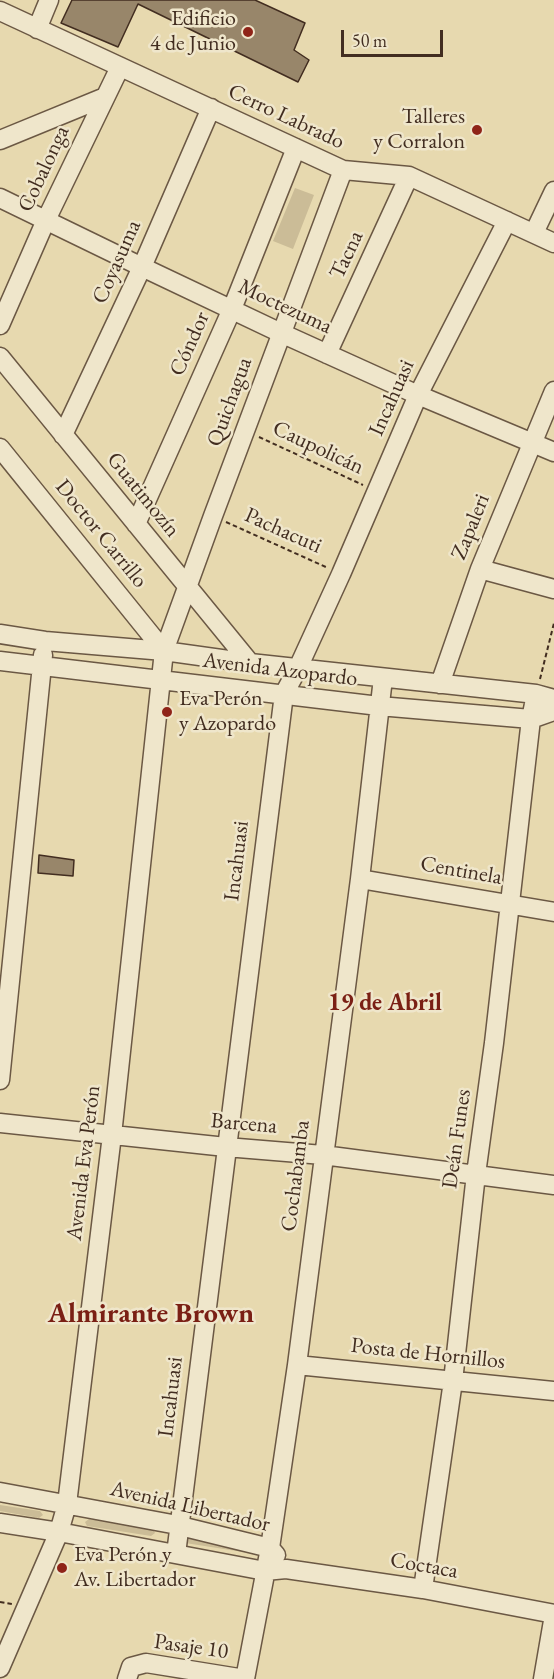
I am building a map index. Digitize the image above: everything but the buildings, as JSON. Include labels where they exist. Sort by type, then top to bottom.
[{"type":"street","points":[[37,29],[50,0]]},
{"type":"street","name":"Cerro Labrado","points":[[0,11],[343,170],[409,176],[554,243]]},
{"type":"street","name":"Cobalonga","points":[[0,325],[46,220],[120,67]]},
{"type":"street","points":[[0,140],[105,97]]},
{"type":"street","name":"Coyasuma","points":[[63,435],[142,267],[210,108]]},
{"type":"street","name":"Cóndor","points":[[136,524],[232,309],[296,148]]},
{"type":"street","name":"Quichagua","points":[[164,651],[343,170]]},
{"type":"street","name":"Tacna","points":[[327,354],[409,176]]},
{"type":"street","points":[[534,233],[554,191]]},
{"type":"street","name":"Moctezuma","points":[[0,198],[281,333],[418,395],[554,452]]},
{"type":"street","name":"Incahuasi","points":[[176,1554],[284,694],[341,574],[418,395],[507,221]]},
{"type":"street","name":"Guatimozín","points":[[0,357],[250,663]]},
{"type":"street","name":"Zapaleri","points":[[440,684],[480,570],[554,391]]},
{"type":"street","name":"Doctor Carrillo","points":[[0,448],[164,651]]},
{"type":"street","points":[[480,570],[554,589]]},
{"type":"street","name":"Avenida Azopardo","points":[[2,632],[45,641],[164,651],[250,663],[536,694],[554,699]]},
{"type":"street","points":[[0,1080],[45,641]]},
{"type":"street","name":"Avenida Eva Perón","points":[[0,1668],[59,1532],[67,1503],[112,1135],[164,651]]},
{"type":"street","name":"Avenida Azopardo","points":[[0,661],[379,706],[531,719],[554,711]]},
{"type":"street","points":[[228,687],[243,674],[250,663]]},
{"type":"street","name":"Cochabamba","points":[[245,1679],[270,1548],[297,1365],[360,879],[383,678]]},
{"type":"street","name":"Deán Funes","points":[[423,1589],[453,1381],[476,1174],[495,1043],[509,904],[536,694]]},
{"type":"street","name":"Centinela","points":[[360,879],[554,912]]},
{"type":"street","name":"Barcena","points":[[0,1123],[226,1148],[323,1155],[554,1185]]},
{"type":"street","name":"Posta de Hornillos","points":[[297,1365],[554,1391]]},
{"type":"street","name":"Avenida Libertador","points":[[0,1492],[179,1526],[270,1548],[286,1569]]},
{"type":"street","name":"Avenida Libertador","points":[[0,1523],[265,1571],[286,1569]]},
{"type":"street","name":"Coctaca","points":[[286,1569],[423,1589],[554,1615]]},
{"type":"street","points":[[543,1679],[554,1615]]},
{"type":"street","name":"Pasaje 10","points":[[129,1673],[146,1663],[245,1679]]},
{"type":"path","name":"Caupolicán","points":[[245,431],[377,492]]},
{"type":"path","name":"Pachacuti","points":[[213,516],[341,574]]},
{"type":"path","points":[[536,694],[554,623]]},
{"type":"shaded area","points":[[295,188],[314,195],[293,249],[273,241]]},
{"type":"shaded area","points":[[0,1505],[40,1511],[43,1515],[39,1518],[0,1511]]},
{"type":"shaded area","points":[[89,1519],[153,1529],[155,1533],[151,1536],[87,1526],[85,1522]]},
{"type":"shaded area","points":[[180,1536],[244,1546],[247,1549],[243,1552],[179,1542]]},
{"type":"place","name":"Edificio 4 de Junio","points":[[248,32]]},
{"type":"place","name":"Talleres y Corralon","points":[[477,130]]},
{"type":"place","name":"Eva Perón y Azopardo","points":[[167,712]]},
{"type":"place","name":"Eva Perón y Av. Libertador","points":[[62,1568]]},
{"type":"district","name":"19 de Abril","points":[[385,1003]]},
{"type":"district","name":"Almirante Brown","points":[[151,1314]]}]
